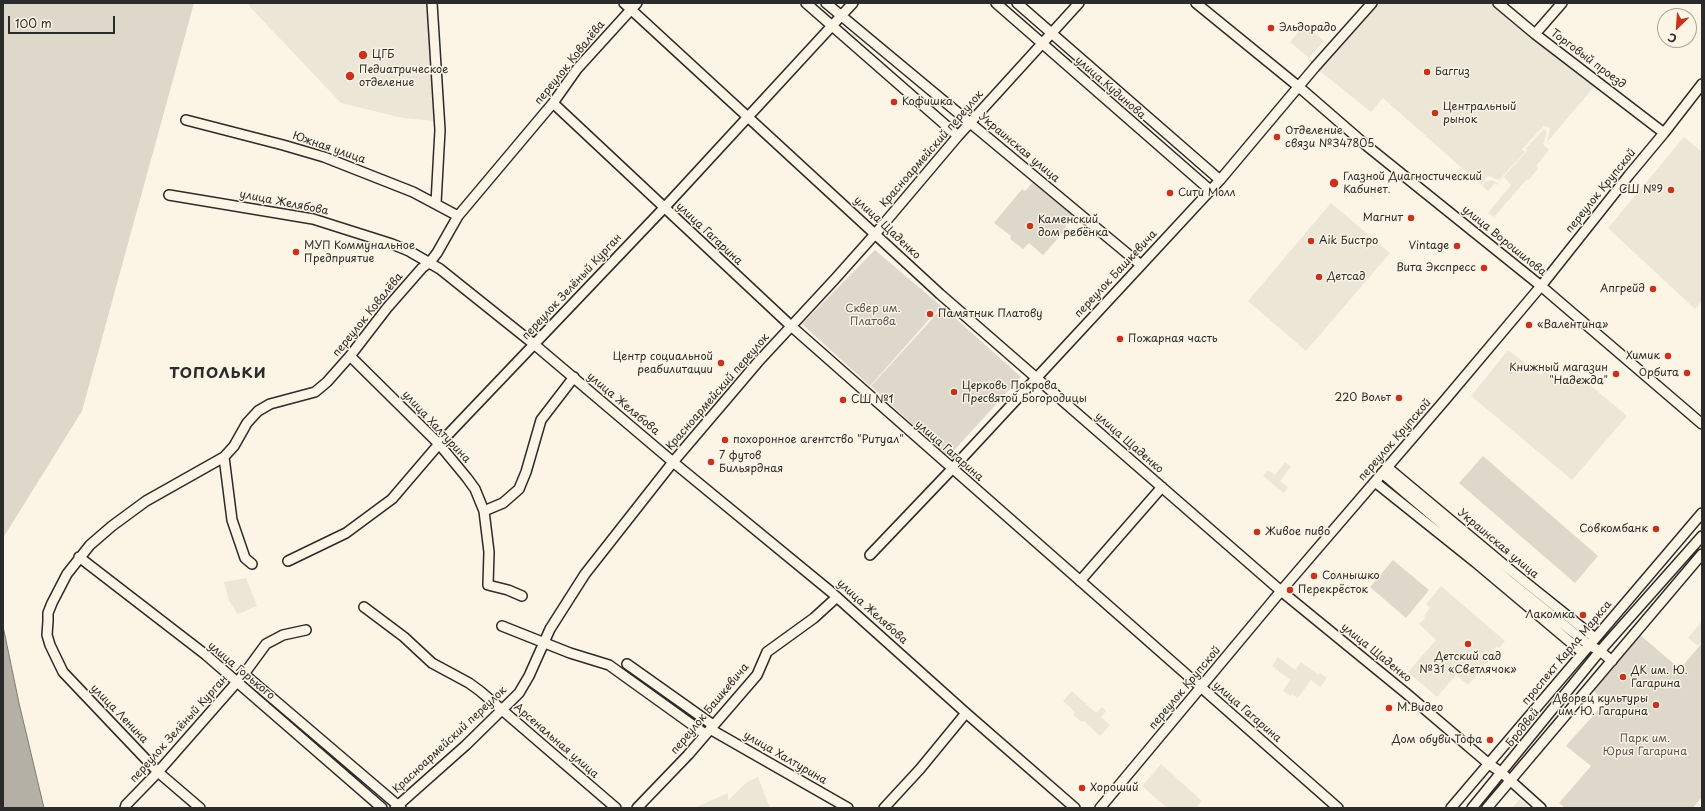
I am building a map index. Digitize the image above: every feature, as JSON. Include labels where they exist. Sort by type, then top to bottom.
[{"type":"street","points":[[432,3],[440,130],[436,203]]},
{"type":"street","name":"улица Щаденко","points":[[624,3],[634,6],[747,116],[876,233],[940,294],[1281,591],[1407,694],[1489,764],[1502,773],[1541,808]]},
{"type":"street","points":[[806,3],[958,136]]},
{"type":"street","name":"Украинская улица","points":[[826,3],[1141,265]]},
{"type":"street","name":"переулок Зелёный Курган","points":[[288,561],[346,533],[370,517],[392,499],[439,444],[664,208],[747,116],[853,3]]},
{"type":"street","name":"улица Кудинова","points":[[996,3],[1210,190]]},
{"type":"street","name":"улица Кудинова","points":[[1016,3],[1220,180]]},
{"type":"street","name":"Красноармейский переулок","points":[[398,807],[466,745],[519,693],[529,676],[543,643],[556,619],[585,574],[673,462],[753,367],[876,233],[958,136],[1079,3]]},
{"type":"street","name":"улица Ворошилова","points":[[1196,3],[1299,87],[1370,149],[1541,286],[1702,424]]},
{"type":"street","name":"переулок Башкевича","points":[[870,555],[952,469],[1220,180],[1372,3]]},
{"type":"street","name":"Торговый проезд","points":[[1498,3],[1535,34],[1664,133]]},
{"type":"street","points":[[1535,34],[1562,3]]},
{"type":"street","name":"переулок Ковалёва","points":[[79,557],[102,534],[146,501],[224,457],[234,446],[247,423],[258,411],[270,404],[315,392],[327,382],[350,356],[386,308],[422,268],[430,262],[437,253],[458,216],[553,103],[592,51],[634,6]]},
{"type":"street","name":"переулок Крупской","points":[[1100,808],[1281,591],[1541,286],[1702,84]]},
{"type":"street","name":"улица Гагарина","points":[[553,103],[790,326],[1338,808]]},
{"type":"street","name":"Южная улица","points":[[186,120],[324,157],[414,192],[458,216]]},
{"type":"street","name":"улица Желябова","points":[[169,195],[313,219],[392,244],[430,262],[574,377],[673,462],[837,597],[966,713],[1075,808]]},
{"type":"street","name":"улица Халтурина","points":[[350,356],[439,444],[475,488],[484,511],[488,552],[488,585],[508,590],[522,596]]},
{"type":"street","points":[[484,511],[503,503],[519,489],[526,472],[541,420],[574,377]]},
{"type":"street","points":[[224,457],[232,520],[245,558],[252,564]]},
{"type":"street","points":[[1385,470],[1505,583],[1585,649],[1600,651],[1612,662]]},
{"type":"street","name":"Украинская улица","points":[[1385,470],[1595,638]]},
{"type":"street","points":[[1375,482],[1475,562],[1505,583]]},
{"type":"street","points":[[1080,581],[1162,488]]},
{"type":"street","name":"проспект Карла Маркса","points":[[1451,808],[1702,513]]},
{"type":"street","name":"Бродвей","points":[[1472,808],[1600,651],[1702,536]]},
{"type":"street","points":[[1487,808],[1702,554]]},
{"type":"street","name":"улица Ленина","points":[[79,557],[67,574],[52,603],[48,618],[48,635],[50,644],[64,672],[71,682],[158,772],[200,808]]},
{"type":"street","name":"улица Горького","points":[[79,557],[206,656],[382,808]]},
{"type":"street","points":[[1505,583],[1514,573]]},
{"type":"street","name":"переулок Башкевича","points":[[637,808],[688,755],[709,729],[758,675],[767,652],[814,618],[837,597]]},
{"type":"street","name":"Арсенальная улица","points":[[364,607],[404,637],[432,663],[469,682],[616,808]]},
{"type":"street","name":"улица Халтурина","points":[[502,626],[570,653],[609,665],[709,729],[848,808]]},
{"type":"street","name":"переулок Зелёный Курган","points":[[125,806],[158,772],[244,674],[269,642],[294,632],[306,630]]},
{"type":"street","points":[[627,664],[709,729]]},
{"type":"street","name":"улица Горького","points":[[244,674],[398,807]]},
{"type":"street","points":[[884,808],[920,769],[966,713]]},
{"type":"shaded area","name":"ЦГБ","points":[[249,3],[428,3],[434,121],[403,118],[341,103],[249,6]]},
{"type":"shaded area","points":[[1372,3],[1498,3],[1595,86],[1547,142],[1550,128],[1544,126],[1522,149],[1525,152],[1499,180],[1488,176],[1481,185],[1383,98],[1371,112],[1315,67]]},
{"type":"shaded area","points":[[1309,28],[1324,41],[1309,58],[1290,42],[1300,30]]},
{"type":"shaded area","points":[[1544,129],[1547,132],[1543,144],[1549,150],[1536,166],[1538,168],[1529,180],[1527,179],[1494,217],[1488,213],[1511,185],[1504,177],[1497,185],[1495,183],[1488,191],[1482,186],[1486,181],[1491,180],[1498,183],[1527,151],[1526,148]]},
{"type":"shaded area","name":"СШ №9","points":[[1684,137],[1702,152],[1702,301],[1695,309],[1608,228]]},
{"type":"shaded area","name":"Детсад","points":[[1331,203],[1390,253],[1306,351],[1248,301]]},
{"type":"shaded area","points":[[1508,350],[1541,375],[1545,369],[1568,383],[1577,374],[1627,416],[1572,480],[1471,396]]},
{"type":"shaded area","points":[[1285,462],[1291,467],[1280,481],[1288,487],[1284,493],[1263,476],[1268,470],[1275,475]]},
{"type":"shaded area","points":[[246,578],[257,606],[238,614],[229,601],[224,582]]},
{"type":"shaded area","name":"Детский сад №31 «Светлячок»","points":[[1441,586],[1505,641],[1499,648],[1496,647],[1494,650],[1496,652],[1468,685],[1456,675],[1437,697],[1408,672],[1436,640],[1419,624],[1425,618],[1424,616],[1430,608],[1426,604]]},
{"type":"shaded area","points":[[1702,621],[1702,641],[1698,646],[1688,638]]},
{"type":"shaded area","points":[[3,626],[19,703],[44,808],[3,808]]},
{"type":"shaded area","points":[[1278,657],[1295,670],[1301,662],[1319,675],[1320,673],[1327,678],[1320,687],[1311,680],[1298,698],[1292,694],[1290,696],[1283,691],[1290,680],[1272,666]]},
{"type":"shaded area","points":[[1072,691],[1096,713],[1102,707],[1106,711],[1101,717],[1110,725],[1100,736],[1084,721],[1082,722],[1073,715],[1075,712],[1063,701]]},
{"type":"shaded area","points":[[1161,764],[1202,801],[1196,808],[1167,808],[1142,786]]},
{"type":"shaded area","points":[[758,777],[770,808],[694,808],[728,793],[728,801],[747,782]]},
{"type":"shaded area","points":[[1520,799],[1530,808],[1512,808]]},
{"type":"green space","points":[[3,3],[194,3],[82,411],[3,538]]},
{"type":"green space","points":[[1034,181],[1075,215],[1065,226],[1067,228],[1043,255],[1029,243],[1023,249],[1010,239],[1011,236],[994,223],[1022,189],[1025,191]]},
{"type":"green space","name":"Сквер им. Платова","points":[[875,250],[941,306],[870,386],[802,324]]},
{"type":"green space","points":[[943,307],[1021,377],[948,457],[871,386]]},
{"type":"green space","points":[[1483,456],[1598,556],[1575,583],[1459,483]]},
{"type":"green space","points":[[1393,560],[1429,590],[1406,618],[1370,587]]},
{"type":"green space","name":"Парк им. Юрия Гагарина","points":[[1640,635],[1680,669],[1702,643],[1702,797],[1693,808],[1565,808],[1559,803],[1591,766],[1566,746],[1605,702],[1592,689]]},
{"type":"place","name":"Эльдорадо","points":[[1271,28]]},
{"type":"place","name":"ЦГБ","points":[[363,55]]},
{"type":"place","name":"Баггиз","points":[[1427,72]]},
{"type":"place","name":"Педиатрическое отделение","points":[[350,76]]},
{"type":"place","name":"Кофишка","points":[[894,102]]},
{"type":"place","name":"Центральный рынок","points":[[1435,113]]},
{"type":"place","name":"Отделение связи №347805","points":[[1277,137]]},
{"type":"place","name":"Глазной Диагностический Кабинет.","points":[[1334,183]]},
{"type":"place","name":"СШ №9","points":[[1671,190]]},
{"type":"place","name":"Сити Молл","points":[[1170,193]]},
{"type":"place","name":"Магнит","points":[[1411,218]]},
{"type":"place","name":"Каменский дом ребёнка","points":[[1030,226]]},
{"type":"place","name":"Aik Бистро","points":[[1311,241]]},
{"type":"place","name":"Vintage","points":[[1457,246]]},
{"type":"place","name":"МУП Коммунальное Предприятие","points":[[296,252]]},
{"type":"place","name":"Вита Экспресс","points":[[1484,268]]},
{"type":"place","name":"Детсад","points":[[1319,277]]},
{"type":"place","name":"Апгрейд","points":[[1653,289]]},
{"type":"place","name":"Памятник Платову","points":[[930,314]]},
{"type":"place","name":"«Валентина»","points":[[1529,325]]},
{"type":"place","name":"Пожарная часть","points":[[1120,339]]},
{"type":"place","name":"Химик","points":[[1668,356]]},
{"type":"place","name":"Центр социальной реабилитации","points":[[721,363]]},
{"type":"place","name":"Орбита","points":[[1687,373]]},
{"type":"place","name":"Книжный магазин \"Надежда\"","points":[[1616,374]]},
{"type":"place","name":"Церковь Покрова Пресвятой Богородицы","points":[[954,392]]},
{"type":"place","name":"220 Вольт","points":[[1399,398]]},
{"type":"place","name":"СШ №1","points":[[843,400]]},
{"type":"place","name":"похоронное агентство \"Ритуал\"","points":[[725,440]]},
{"type":"place","name":"7 футов Бильярдная","points":[[711,462]]},
{"type":"place","name":"Совкомбанк","points":[[1656,529]]},
{"type":"place","name":"Живое пиво","points":[[1257,532]]},
{"type":"place","name":"Солнышко","points":[[1314,576]]},
{"type":"place","name":"Перекрёсток","points":[[1290,590]]},
{"type":"place","name":"Лакомка","points":[[1583,615]]},
{"type":"place","name":"Детский сад №31 «Светлячок»","points":[[1468,644]]},
{"type":"place","name":"ДК им. Ю. Гагарина","points":[[1623,677]]},
{"type":"place","name":"Дворец культуры им. Ю. Гагарина","points":[[1656,705]]},
{"type":"place","name":"М.Видео","points":[[1389,708]]},
{"type":"place","name":"Дом обуви Тофа","points":[[1490,740]]},
{"type":"place","name":"Хороший","points":[[1082,788]]},
{"type":"district","name":"ТОПОЛЬКИ","points":[[218,374]]}]
